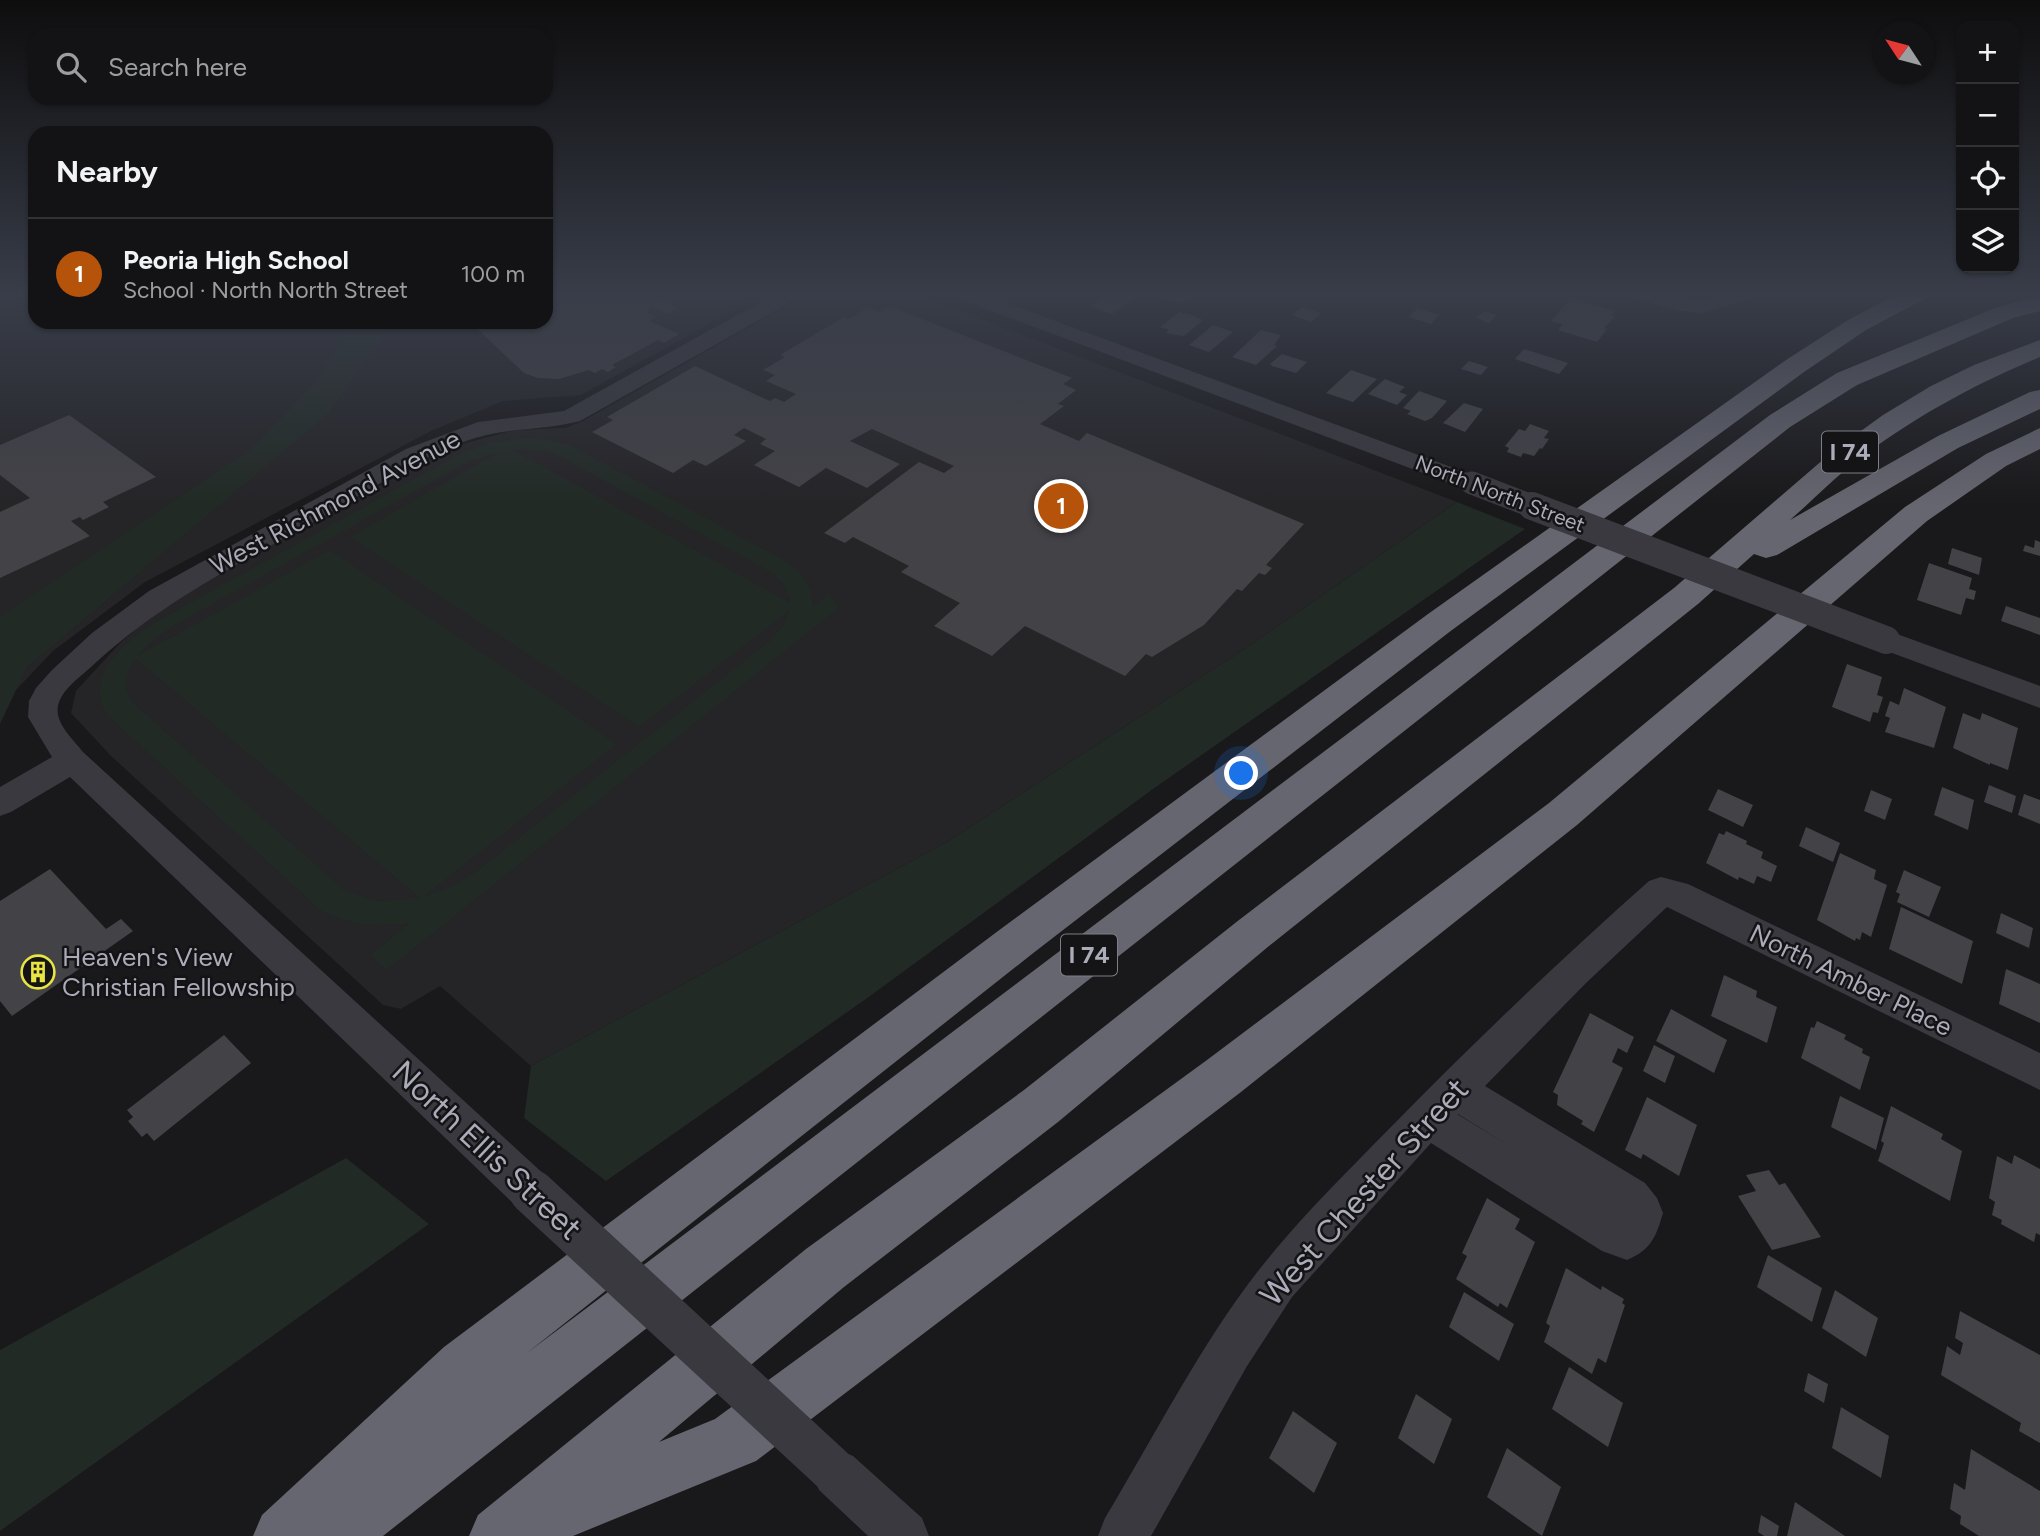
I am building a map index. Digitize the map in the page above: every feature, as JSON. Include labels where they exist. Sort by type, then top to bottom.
[{"type":"highway","points":[[283,1536],[464,1367],[1017,941],[1440,622],[1798,364]]},
{"type":"highway","points":[[1847,379],[1860,364]]},
{"type":"highway","name":"I 74","points":[[334,1536],[1780,421],[1847,379],[1883,364]]},
{"type":"highway","name":"I 74","points":[[499,1536],[825,1268],[1041,1106],[1342,864],[1686,596],[1842,457],[1893,421],[1964,380],[2003,364]]},
{"type":"highway","points":[[1686,596],[1948,442],[2040,398]]},
{"type":"highway","points":[[499,1536],[736,1440],[1224,1076],[1563,814],[1640,752],[1916,514],[1996,460],[2040,437]]},
{"type":"street","name":"West Richmond Avenue","points":[[72,760],[44,721],[41,713],[43,702],[95,645],[146,605],[414,456],[479,429],[542,423],[572,416],[666,364]]},
{"type":"street","name":"North North Street","points":[[1152,364],[2040,697]]},
{"type":"street","points":[[0,803],[72,760]]},
{"type":"street","name":"North Ellis Street","points":[[72,760],[532,1192],[904,1536]]},
{"type":"street","name":"North Amber Place","points":[[1661,891],[1676,894],[2040,1072]]},
{"type":"street","name":"West Chester Street","points":[[1123,1536],[1231,1350],[1278,1282],[1360,1188],[1441,1104],[1573,972],[1661,891]]},
{"type":"shaded area","points":[[0,364],[637,364],[581,395],[503,401],[431,431],[145,582],[53,651],[0,707]]},
{"type":"shaded area","points":[[327,364],[363,364],[328,414],[27,667],[0,724],[0,617],[250,450],[316,381]]},
{"type":"shaded area","points":[[685,364],[1097,364],[1457,502],[1246,648],[947,842],[531,1066],[440,986],[401,1009],[383,1005],[111,756],[71,713],[76,691],[120,643],[155,612],[203,580],[452,447],[515,430],[566,428]]},
{"type":"shaded area","points":[[528,438],[572,446],[788,562],[808,584],[813,606],[829,594],[840,607],[387,970],[370,955],[410,923],[363,924],[341,919],[319,909],[108,716],[101,701],[100,687],[111,660],[134,637],[159,620],[461,453],[490,443]],"holes":[[[513,450],[545,451],[559,456],[772,573],[784,584],[791,603]],[[501,451],[350,537],[639,727],[790,610],[784,624],[772,639],[477,871],[451,887],[423,897],[617,744],[330,550],[137,656],[173,626],[466,463]],[[136,659],[420,898],[378,901],[344,890],[132,702],[126,686],[127,675]]]},
{"type":"shaded area","points":[[1457,502],[1525,529],[1153,789],[866,999],[606,1181],[524,1118],[531,1066],[947,842],[1246,648]]},
{"type":"shaded area","points":[[346,1158],[429,1224],[0,1531],[0,1350]]},
{"type":"building","points":[[514,364],[614,364],[612,365],[616,367],[608,372],[602,369],[595,373],[589,370],[559,379],[538,378],[524,373]]},
{"type":"building","points":[[774,364],[1036,364],[1072,378],[1063,384],[1076,390],[1058,404],[1064,406],[1040,424],[1079,441],[1087,433],[1304,524],[1266,565],[1272,568],[1265,575],[1259,573],[1242,591],[1237,589],[1204,625],[1152,657],[1146,654],[1125,676],[1025,626],[992,656],[934,626],[960,603],[901,572],[909,566],[853,537],[845,543],[824,533],[919,462],[944,473],[954,466],[872,429],[850,441],[900,464],[867,488],[826,468],[799,487],[754,465],[775,451],[760,444],[766,439],[744,428],[734,435],[746,441],[706,466],[693,460],[673,473],[592,432],[613,420],[607,417],[695,366],[770,401],[775,398],[784,402],[796,394],[766,381],[775,375],[763,370]]},
{"type":"building","points":[[1270,364],[1305,364],[1296,373]]},
{"type":"building","points":[[1466,364],[1488,367],[1481,375],[1461,369]]},
{"type":"building","points":[[1529,364],[1567,364],[1559,374]]},
{"type":"building","points":[[1351,370],[1377,379],[1353,402],[1326,393]]},
{"type":"building","points":[[1385,379],[1405,387],[1399,392],[1407,395],[1397,405],[1368,394]]},
{"type":"building","points":[[1419,391],[1447,401],[1432,418],[1425,421],[1407,414],[1411,411],[1403,408]]},
{"type":"building","points":[[1464,403],[1483,409],[1465,432],[1443,423]]},
{"type":"building","points":[[69,415],[156,477],[103,502],[109,507],[83,520],[80,517],[71,521],[90,536],[0,578],[0,512],[30,498],[0,475],[0,445]]},
{"type":"building","points":[[1530,424],[1549,431],[1544,438],[1549,439],[1542,449],[1534,456],[1523,453],[1521,457],[1507,452],[1509,448],[1505,446],[1519,429],[1525,431]]},
{"type":"building","points":[[2035,540],[2040,542],[2040,556],[2023,551],[2025,545],[2034,548]]},
{"type":"building","points":[[1952,548],[1982,558],[1979,575],[1948,564]]},
{"type":"building","points":[[1929,563],[1972,578],[1969,589],[1976,591],[1974,600],[1966,598],[1961,615],[1917,600]]},
{"type":"building","points":[[2006,606],[2040,618],[2040,635],[2001,621]]},
{"type":"building","points":[[1847,664],[1882,677],[1877,695],[1883,697],[1878,713],[1873,712],[1870,722],[1832,707]]},
{"type":"building","points":[[1904,688],[1946,707],[1934,748],[1885,732],[1890,718],[1885,716],[1890,701],[1899,705]]},
{"type":"building","points":[[1963,713],[1980,720],[1982,713],[2018,728],[2008,770],[1953,748]]},
{"type":"building","points":[[1989,785],[2016,796],[2012,813],[1984,802]]},
{"type":"building","points":[[1942,787],[1974,800],[1968,830],[1934,815]]},
{"type":"building","points":[[1718,789],[1753,805],[1743,827],[1708,810]]},
{"type":"building","points":[[1871,790],[1892,799],[1885,820],[1864,811]]},
{"type":"building","points":[[2024,794],[2040,800],[2040,824],[2018,815]]},
{"type":"building","points":[[1806,827],[1840,843],[1833,862],[1799,846]]},
{"type":"building","points":[[1726,831],[1747,841],[1746,844],[1763,852],[1761,858],[1777,866],[1771,882],[1757,876],[1754,884],[1739,877],[1738,880],[1706,863],[1719,833],[1724,835]]},
{"type":"building","points":[[1840,853],[1876,870],[1874,879],[1887,885],[1871,937],[1862,932],[1860,940],[1856,938],[1855,941],[1817,920]]},
{"type":"building","name":"Heaven's View Christian Fellowship","points":[[50,869],[106,929],[121,919],[133,931],[12,1016],[0,1001],[0,901]]},
{"type":"building","points":[[1904,870],[1941,887],[1929,917],[1897,902],[1900,894],[1896,892]]},
{"type":"building","points":[[1901,907],[1973,941],[1962,984],[1889,949]]},
{"type":"building","points":[[2001,913],[2033,928],[2029,948],[1996,933]]},
{"type":"building","points":[[2006,969],[2040,984],[2040,1023],[1999,1004]]},
{"type":"building","points":[[1724,975],[1757,991],[1756,997],[1777,1007],[1767,1043],[1711,1016]]},
{"type":"building","points":[[1671,1009],[1727,1040],[1714,1073],[1656,1041]]},
{"type":"building","points":[[1590,1013],[1634,1037],[1627,1053],[1618,1048],[1612,1062],[1623,1068],[1594,1132],[1581,1124],[1583,1121],[1557,1105],[1558,1095],[1553,1092]]},
{"type":"building","points":[[1817,1021],[1846,1035],[1844,1039],[1863,1049],[1862,1053],[1870,1057],[1860,1090],[1801,1058],[1811,1027],[1814,1028]]},
{"type":"building","points":[[224,1035],[251,1063],[154,1141],[147,1133],[142,1137],[128,1121],[133,1117],[127,1110]]},
{"type":"building","points":[[1654,1045],[1675,1056],[1665,1083],[1643,1071]]},
{"type":"building","points":[[1840,1096],[1884,1118],[1876,1150],[1831,1127]]},
{"type":"building","points":[[1647,1097],[1697,1125],[1679,1176],[1643,1154],[1641,1159],[1625,1150]]},
{"type":"building","points":[[1891,1106],[1943,1134],[1941,1139],[1962,1151],[1950,1201],[1878,1161]]},
{"type":"building","points":[[2014,1155],[2040,1169],[2040,1235],[2036,1233],[2034,1242],[2001,1224],[2002,1220],[1992,1215],[1995,1202],[1989,1198],[1997,1156],[2012,1164]]},
{"type":"building","points":[[1769,1170],[1779,1185],[1785,1183],[1821,1237],[1772,1250],[1738,1196],[1756,1191],[1746,1175]]},
{"type":"building","points":[[1487,1198],[1520,1219],[1515,1229],[1535,1242],[1507,1308],[1500,1303],[1498,1307],[1456,1279],[1467,1256],[1462,1253]]},
{"type":"building","points":[[1768,1255],[1822,1288],[1812,1322],[1757,1287]]},
{"type":"building","points":[[1566,1268],[1601,1290],[1602,1286],[1624,1299],[1622,1303],[1625,1305],[1606,1363],[1598,1358],[1592,1374],[1544,1342],[1550,1326],[1546,1323]]},
{"type":"building","points":[[1835,1290],[1878,1318],[1866,1357],[1822,1328]]},
{"type":"building","points":[[1464,1292],[1514,1324],[1499,1361],[1449,1327]]},
{"type":"building","points":[[1960,1311],[2040,1355],[2040,1443],[2019,1431],[2021,1423],[1941,1375],[1947,1346],[1960,1355],[1963,1343],[1955,1338]]},
{"type":"building","points":[[1569,1367],[1623,1403],[1608,1447],[1552,1409]]},
{"type":"building","points":[[1808,1373],[1828,1384],[1824,1403],[1804,1391]]},
{"type":"building","points":[[1416,1394],[1452,1419],[1434,1464],[1398,1438]]},
{"type":"building","points":[[1841,1407],[1889,1436],[1881,1478],[1832,1448]]},
{"type":"building","points":[[1293,1411],[1337,1443],[1314,1493],[1269,1458]]},
{"type":"building","points":[[1507,1448],[1561,1487],[1542,1536],[1487,1497]]},
{"type":"building","points":[[1971,1449],[2040,1491],[2040,1536],[1979,1536],[1960,1524],[1961,1516],[1950,1509],[1954,1483],[1965,1490]]},
{"type":"building","points":[[1795,1502],[1845,1536],[1787,1536]]},
{"type":"building","points":[[1761,1515],[1779,1526],[1777,1536],[1764,1536],[1758,1532]]},
{"type":"place","name":"Peoria High School","points":[[1061,506]]},
{"type":"place","name":"Heaven's View Christian Fellowship","points":[[38,972]]}]
